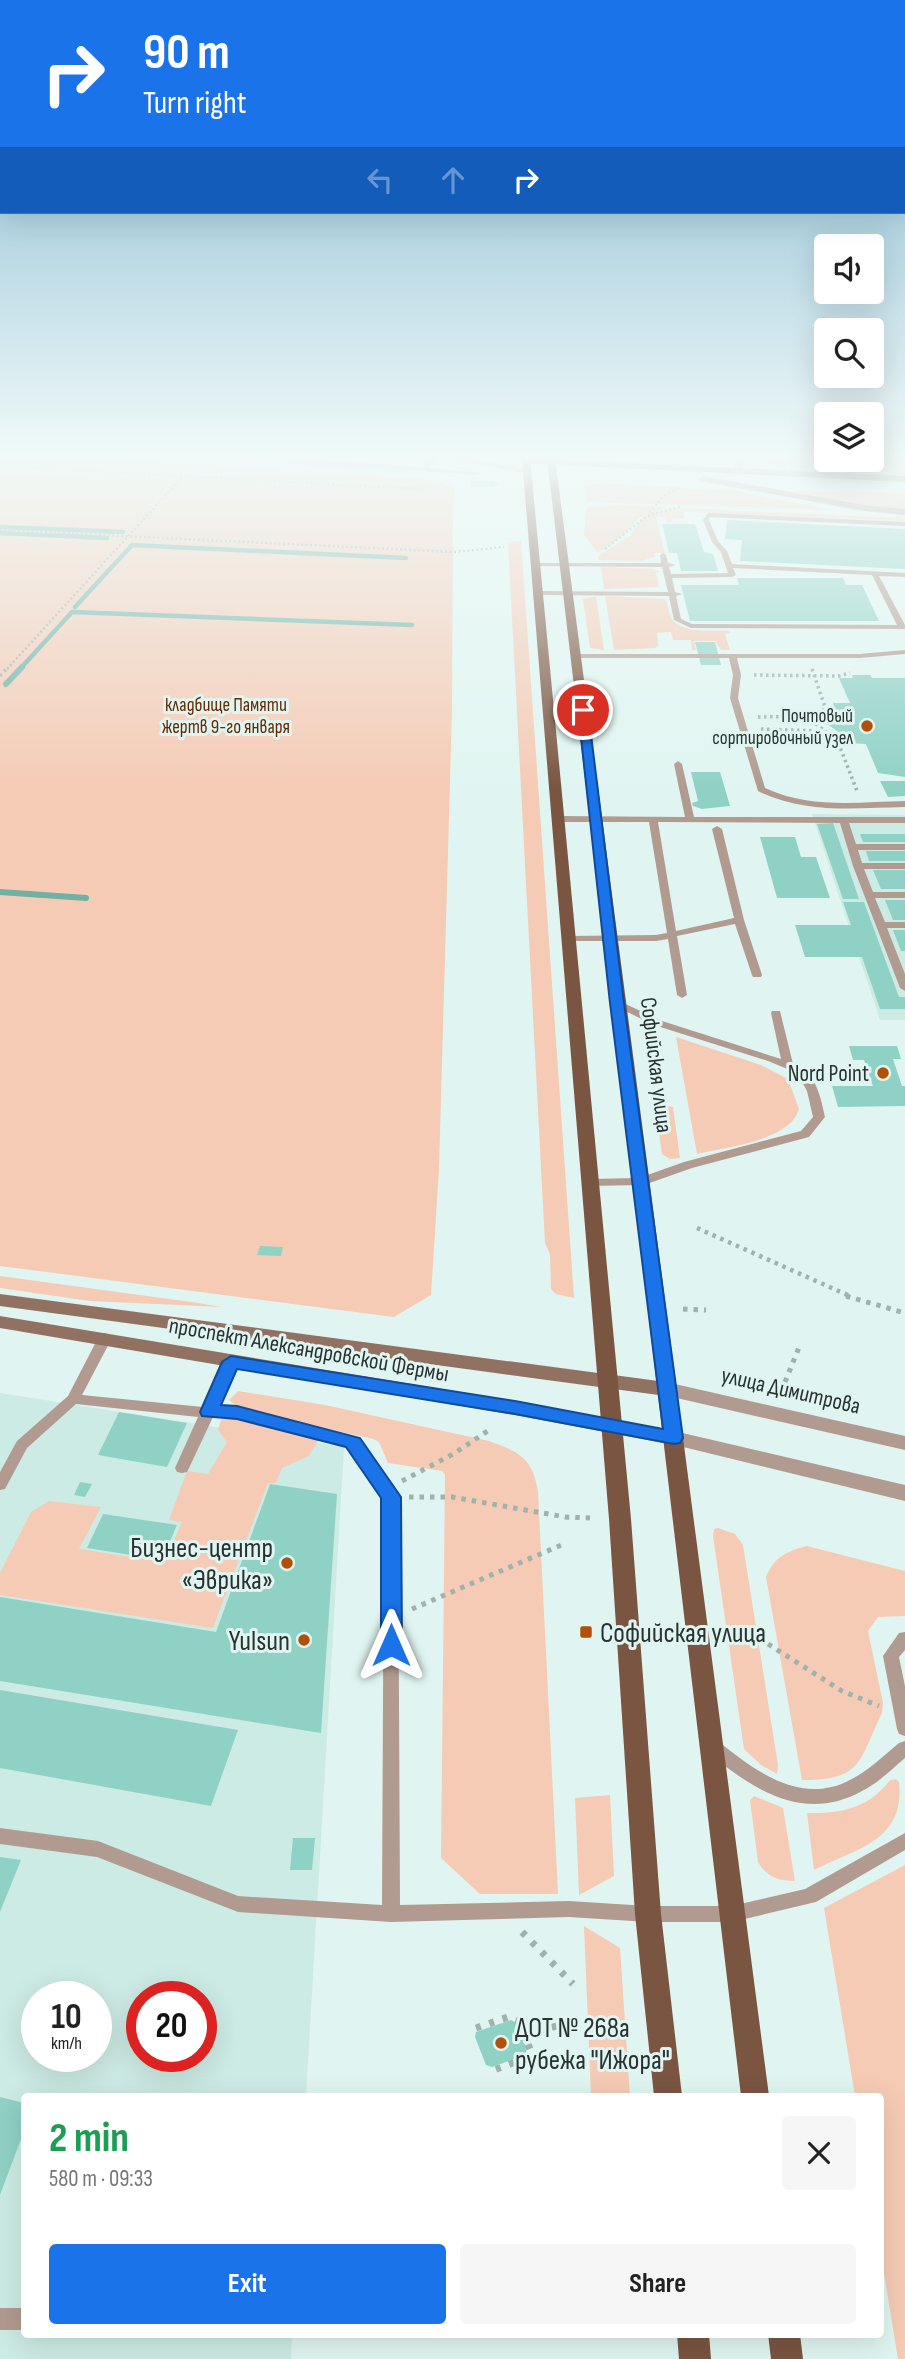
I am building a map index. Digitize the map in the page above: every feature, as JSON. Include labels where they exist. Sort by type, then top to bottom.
[{"type":"main road","points":[[536,568],[621,1532],[649,1914],[668,2093]]},
{"type":"main road","name":"Софийская улица","points":[[564,568],[755,2093]]},
{"type":"main road","name":"проспект Александровской Фермы","points":[[0,1300],[666,1389]]},
{"type":"main road","name":"проспект Александровской Фермы","points":[[0,1322],[674,1438]]},
{"type":"main road","points":[[693,2338],[695,2359]]},
{"type":"main road","points":[[784,2338],[787,2359]]},
{"type":"street","name":"улица Димитрова","points":[[666,1389],[905,1443]]},
{"type":"street","points":[[674,1438],[905,1493]]},
{"type":"lane","points":[[669,568],[678,620],[702,628],[904,627],[875,573]]},
{"type":"lane","points":[[669,576],[732,575],[730,568]]},
{"type":"lane","points":[[773,568],[905,575]]},
{"type":"lane","points":[[538,593],[674,594]]},
{"type":"lane","points":[[576,656],[678,653],[733,657],[795,657],[905,652]]},
{"type":"lane","points":[[733,657],[737,675],[734,698],[761,789],[789,802],[810,805],[905,804]]},
{"type":"lane","points":[[678,764],[690,818]]},
{"type":"lane","points":[[653,818],[682,995]]},
{"type":"lane","points":[[557,819],[905,820]]},
{"type":"lane","points":[[843,819],[858,866],[905,988]]},
{"type":"lane","points":[[717,829],[738,920],[757,975]]},
{"type":"lane","points":[[852,847],[905,847]]},
{"type":"lane","points":[[858,866],[905,866]]},
{"type":"lane","points":[[869,895],[905,895]]},
{"type":"lane","points":[[568,939],[656,938],[738,920]]},
{"type":"lane","points":[[880,925],[905,925]]},
{"type":"lane","points":[[892,958],[905,958]]},
{"type":"lane","points":[[589,1183],[640,1182],[805,1134],[819,1117],[813,1091],[801,1072],[658,1023],[617,1003]]},
{"type":"lane","points":[[776,1013],[788,1066]]},
{"type":"lane","points":[[0,1485],[22,1445],[73,1399],[105,1338]]},
{"type":"lane","points":[[182,1468],[231,1362]]},
{"type":"lane","points":[[73,1399],[193,1412],[237,1412],[353,1442],[388,1493],[391,1618],[391,1914]]},
{"type":"lane","points":[[904,1722],[891,1656],[905,1637]]},
{"type":"lane","points":[[712,1746],[747,1775],[765,1785],[793,1796],[809,1797],[850,1790],[905,1748]]},
{"type":"lane","points":[[0,1836],[98,1849],[238,1905],[391,1914],[569,1909],[649,1914],[732,1914],[809,1896],[905,1841]]},
{"type":"lane","points":[[0,2319],[21,2319]]},
{"type":"path","points":[[0,676],[96,568]]},
{"type":"path","points":[[795,657],[809,661],[825,707],[815,723],[838,742],[862,804]]},
{"type":"path","points":[[817,716],[758,715],[761,730],[822,731]]},
{"type":"path","points":[[697,1228],[847,1296],[905,1313]]},
{"type":"path","points":[[683,1309],[706,1310]]},
{"type":"path","points":[[785,1382],[800,1345]]},
{"type":"path","points":[[388,1493],[489,1430]]},
{"type":"path","points":[[388,1493],[452,1497],[565,1517],[590,1518]]},
{"type":"path","points":[[391,1618],[566,1543]]},
{"type":"path","points":[[768,1644],[842,1691],[904,1722]]},
{"type":"path","points":[[499,1911],[552,1959],[573,1984]]},
{"type":"path","points":[[475,2028],[508,2017],[518,2021],[525,2036],[530,2049],[526,2058],[494,2070]]},
{"type":"path","points":[[525,2036],[575,2020]]},
{"type":"shaded area","points":[[812,814],[905,815],[905,1020],[880,1020]]},
{"type":"shaded area","points":[[0,1393],[344,1447],[306,2093],[21,2093],[21,2338],[292,2338],[291,2359],[0,2359]]},
{"type":"green space","name":"кладбище Памяти жертв 9-го января","points":[[0,568],[453,568],[452,710],[439,1169],[431,1295],[394,1317],[0,1266]]},
{"type":"green space","points":[[509,568],[523,568],[574,1298],[556,1294],[551,1289],[550,1254],[545,1243]]},
{"type":"green space","points":[[601,568],[653,569],[660,572],[656,572],[659,587],[604,589]]},
{"type":"green space","points":[[596,596],[604,650],[590,648],[583,599]]},
{"type":"green space","points":[[605,596],[665,599],[671,618],[684,627],[729,631],[730,633],[725,634],[730,650],[721,650],[715,641],[694,641],[696,650],[692,650],[691,640],[673,640],[671,632],[657,633],[658,645],[655,648],[614,650]]},
{"type":"green space","points":[[676,1037],[761,1065],[788,1079],[799,1109],[793,1120],[783,1129],[755,1141],[697,1154]]},
{"type":"green space","points":[[655,1107],[673,1107],[680,1158],[670,1159],[662,1154]]},
{"type":"green space","points":[[0,1276],[222,1307],[90,1301],[0,1288]]},
{"type":"green space","points":[[238,1391],[325,1405],[489,1441],[516,1453],[528,1464],[536,1480],[538,1492],[558,1894],[480,1894],[441,1858],[445,1475],[442,1471],[388,1463],[379,1442],[373,1439],[239,1408],[229,1400]]},
{"type":"green space","points":[[236,1418],[320,1438],[309,1456],[282,1468],[276,1483],[268,1483],[213,1628],[0,1595],[0,1573],[31,1512],[49,1501],[101,1507],[79,1549],[164,1562],[182,1522],[169,1520],[187,1471],[208,1474],[227,1442],[218,1430],[221,1420]]},
{"type":"green space","points":[[714,1529],[735,1534],[743,1545],[778,1765],[777,1774],[761,1765],[744,1749],[713,1536]]},
{"type":"green space","points":[[807,1546],[905,1571],[905,1616],[878,1617],[868,1631],[883,1703],[882,1713],[862,1756],[848,1772],[822,1779],[802,1780],[766,1577],[773,1564],[782,1556]]},
{"type":"green space","points":[[896,1779],[899,1782],[899,1802],[894,1818],[886,1830],[862,1848],[814,1870],[807,1813],[831,1812],[853,1807],[873,1797],[890,1780]]},
{"type":"green space","points":[[610,1795],[614,1876],[579,1895],[575,1798]]},
{"type":"green space","points":[[754,1796],[783,1808],[795,1881],[774,1877],[758,1862],[750,1800]]},
{"type":"green space","points":[[905,1865],[905,2359],[898,2359],[884,2273],[884,2093],[855,2093],[824,1908]]},
{"type":"green space","points":[[584,1926],[620,1948],[630,2093],[591,2093]]},
{"type":"building","points":[[680,568],[717,568],[718,571],[681,571]]},
{"type":"building","points":[[737,578],[843,578],[846,585],[862,585],[879,621],[690,621],[681,585],[739,585]]},
{"type":"building","points":[[695,642],[715,642],[721,665],[701,665]]},
{"type":"building","name":"Почтовый сортировочный узел","points":[[852,675],[905,678],[905,777],[878,773],[866,744],[849,743],[846,737],[827,724],[829,714],[835,710],[833,703],[850,703],[839,678],[853,678]]},
{"type":"building","points":[[691,772],[720,772],[730,806],[702,809],[693,806],[692,803],[698,801]]},
{"type":"building","points":[[880,781],[905,781],[905,796],[888,797]]},
{"type":"building","points":[[833,823],[859,899],[843,899],[817,824]]},
{"type":"building","points":[[860,834],[905,834],[905,842],[863,842]]},
{"type":"building","points":[[760,837],[795,837],[801,857],[816,857],[830,898],[777,898]]},
{"type":"building","points":[[866,851],[905,851],[905,861],[869,861]]},
{"type":"building","points":[[873,870],[905,870],[905,889],[881,889]]},
{"type":"building","points":[[885,900],[905,900],[905,920],[893,920]]},
{"type":"building","points":[[843,902],[864,902],[899,997],[905,997],[905,1009],[880,1009],[862,957],[805,957],[795,925],[851,925]]},
{"type":"building","points":[[893,930],[905,930],[905,951],[901,951]]},
{"type":"building","name":"Nord Point","points":[[849,1046],[897,1046],[901,1059],[893,1059],[902,1086],[905,1086],[905,1106],[838,1107],[832,1086],[873,1086],[864,1060],[853,1060]]},
{"type":"building","points":[[260,1246],[283,1247],[281,1256],[257,1255]]},
{"type":"building","points":[[119,1412],[187,1423],[167,1467],[98,1455]]},
{"type":"building","points":[[80,1482],[92,1484],[85,1497],[74,1495]]},
{"type":"building","points":[[270,1484],[337,1494],[321,1733],[0,1681],[0,1597],[216,1632]]},
{"type":"building","points":[[103,1514],[177,1525],[162,1560],[87,1548]]},
{"type":"building","points":[[0,1690],[238,1730],[211,1806],[0,1768]]},
{"type":"building","points":[[293,1838],[315,1838],[312,1870],[290,1870]]},
{"type":"building","points":[[0,1857],[21,1860],[0,1912]]},
{"type":"building","name":"ДОТ № 268а рубежа \"Ижора\"","points":[[511,2020],[515,2022],[527,2049],[525,2055],[492,2067],[486,2065],[475,2037],[476,2032]]},
{"type":"building","points":[[0,2097],[21,2102],[21,2139],[0,2195]]},
{"type":"waterway","points":[[75,607],[111,568]]},
{"type":"waterway","points":[[20,669],[72,612],[412,625]]},
{"type":"waterway","points":[[6,684],[22,667]]},
{"type":"waterway","points":[[0,892],[86,898]]},
{"type":"place","name":"Почтовый сортировочный узел","points":[[867,726]]},
{"type":"place","name":"Nord Point","points":[[883,1073]]},
{"type":"place","name":"Бизнес-центр «Эврика»","points":[[287,1563]]},
{"type":"place","name":"Софийская улица","points":[[586,1632]]},
{"type":"place","name":"Yulsun","points":[[304,1640]]},
{"type":"place","name":"ДОТ № 268а рубежа \"Ижора\"","points":[[501,2043]]},
{"type":"route","points":[[391,1645],[391,1497],[353,1442],[237,1412],[209,1412],[231,1362],[515,1408],[674,1438],[617,1003],[583,710]]}]
